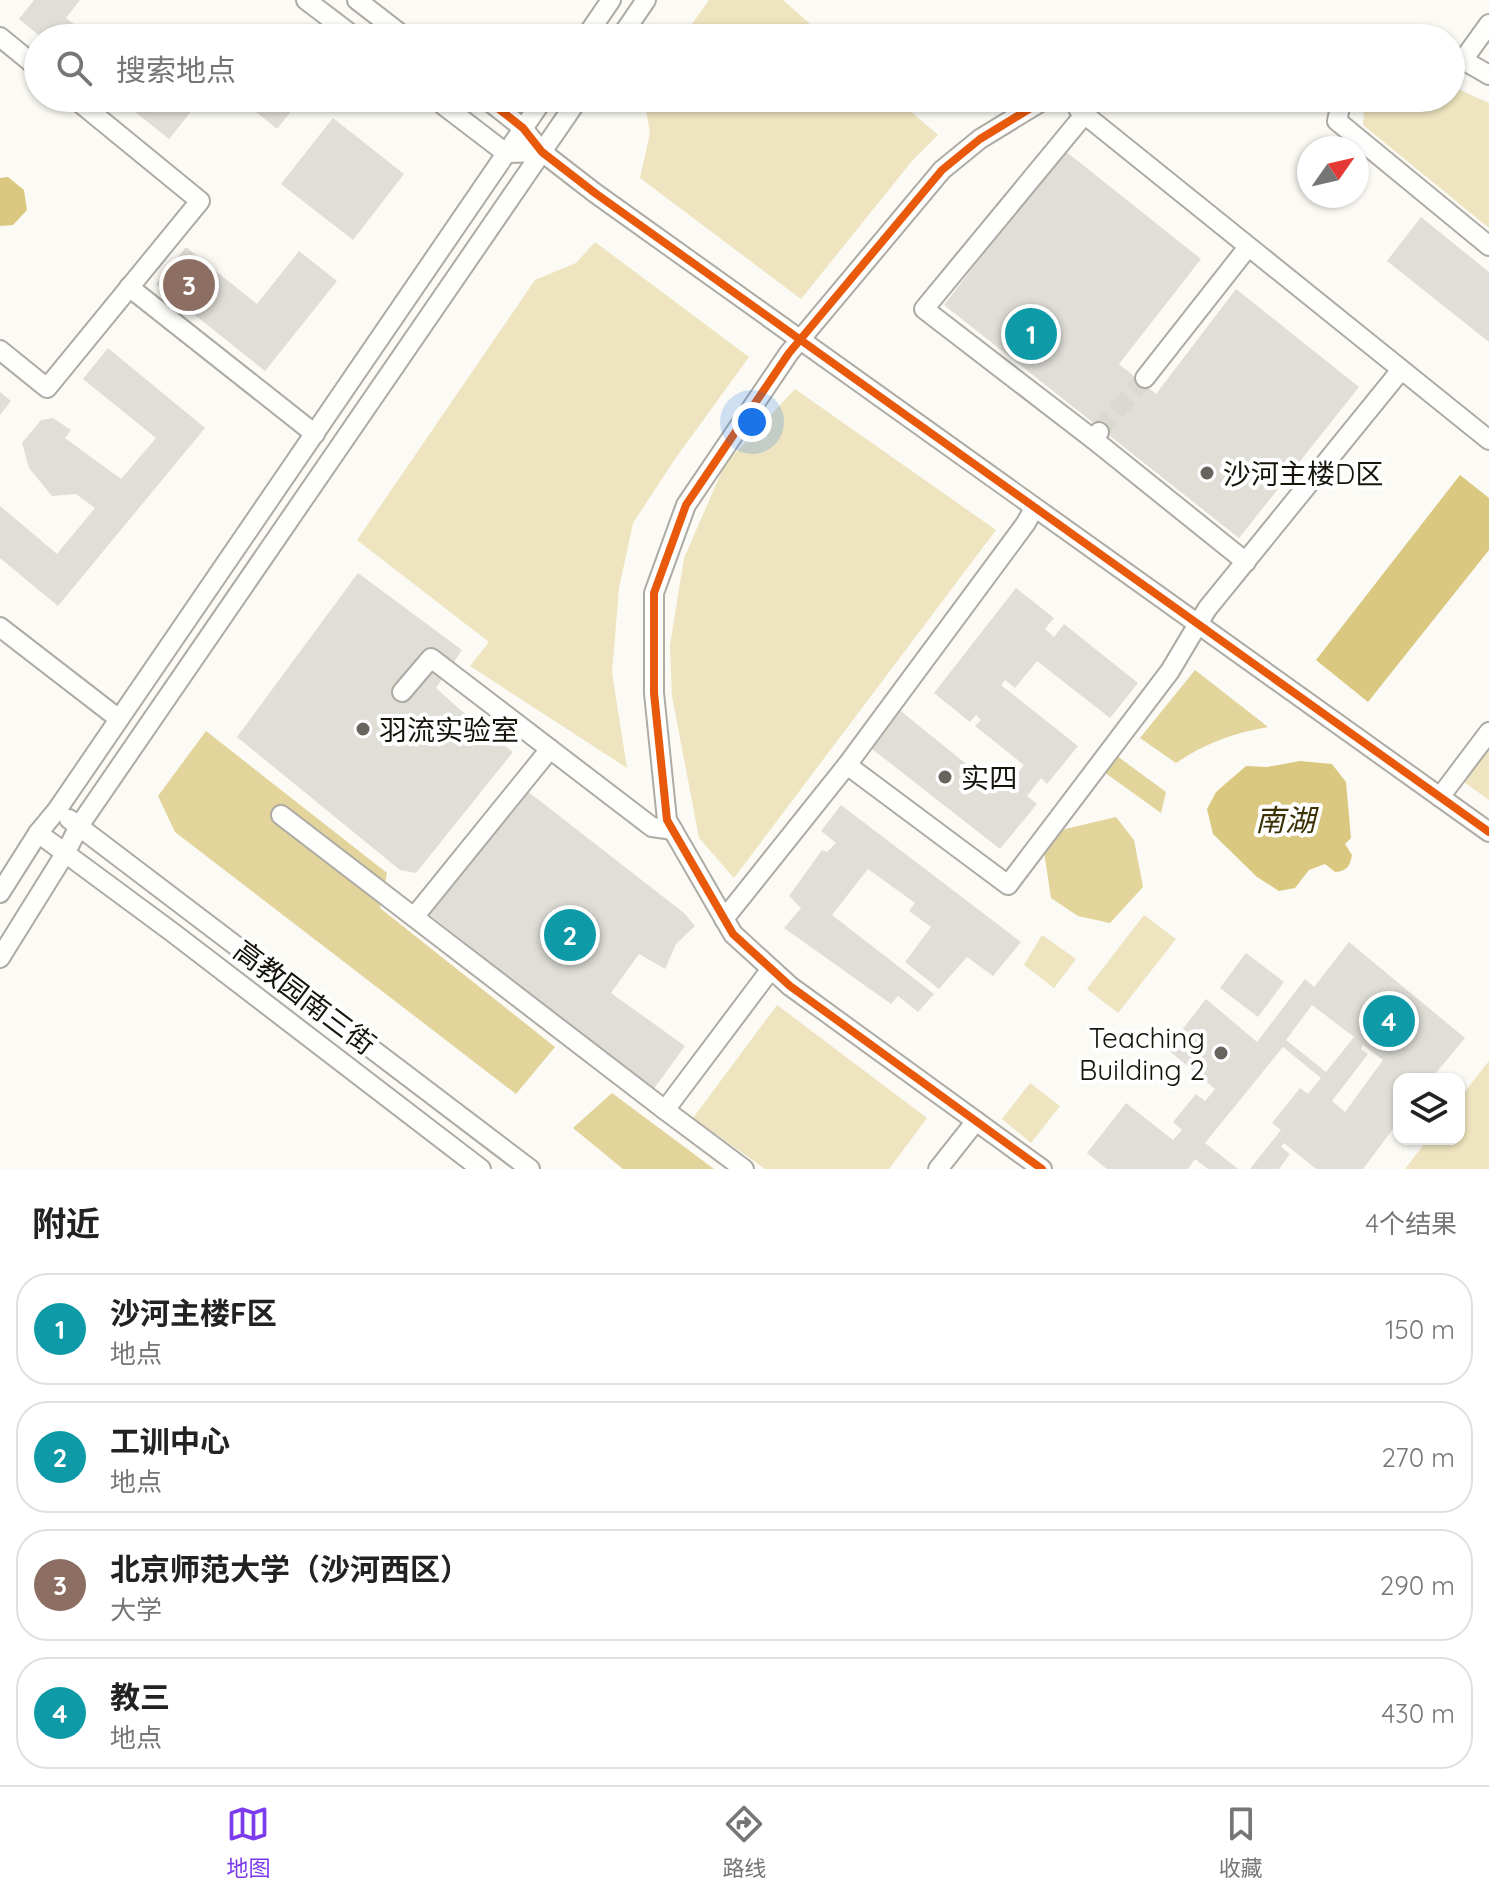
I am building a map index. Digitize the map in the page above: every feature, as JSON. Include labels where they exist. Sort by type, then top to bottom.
[{"type":"street","points":[[306,0],[338,24]]},
{"type":"street","points":[[357,0],[388,24]]},
{"type":"street","points":[[595,24],[611,0]]},
{"type":"street","points":[[630,24],[646,0]]},
{"type":"street","points":[[1465,50],[1489,24]]},
{"type":"street","points":[[0,37],[24,57]]},
{"type":"street","points":[[1465,63],[1489,75]]},
{"type":"street","points":[[0,350],[47,388],[200,201],[91,112]]},
{"type":"street","points":[[452,112],[506,153],[542,152]]},
{"type":"street","points":[[503,112],[523,128],[542,152],[595,193],[1489,832]]},
{"type":"street","points":[[0,893],[38,833],[57,810],[534,112]]},
{"type":"street","points":[[0,958],[79,826],[569,112]]},
{"type":"street","points":[[1024,112],[980,139],[942,170],[789,353],[686,505],[654,593],[654,693],[667,820],[733,934],[790,986],[1036,1167]]},
{"type":"street","points":[[1081,112],[1489,440]]},
{"type":"street","points":[[1339,112],[1337,121],[1489,246]]},
{"type":"street","points":[[1084,115],[924,309],[1096,436],[1246,562]]},
{"type":"street","points":[[1145,378],[1248,247]]},
{"type":"street","points":[[129,287],[315,434]]},
{"type":"street","points":[[847,765],[1008,885],[1170,671],[1207,609],[1401,370]]},
{"type":"street","points":[[724,919],[847,765],[1034,508]]},
{"type":"street","points":[[0,627],[119,719]]},
{"type":"street","points":[[402,692],[431,658],[652,827],[673,830]]},
{"type":"street","points":[[1440,797],[1489,732]]},
{"type":"street","points":[[414,917],[550,749]]},
{"type":"street","name":"高教园南三街","points":[[57,810],[530,1169]]},
{"type":"street","points":[[281,815],[744,1169]]},
{"type":"street","name":"高教园南三街","points":[[38,833],[481,1169]]},
{"type":"street","points":[[665,1110],[771,969]]},
{"type":"street","points":[[938,1169],[976,1121]]},
{"type":"shaded area","points":[[709,0],[783,0],[810,24],[692,24]]},
{"type":"shaded area","points":[[1465,92],[1489,103],[1489,228],[1363,125],[1364,112],[1465,112]]},
{"type":"shaded area","points":[[646,112],[911,112],[938,135],[912,161],[801,299],[640,178],[650,133]]},
{"type":"shaded area","points":[[595,242],[749,357],[633,523],[619,588],[612,673],[627,768],[470,666],[489,642],[357,540],[535,280],[576,263]]},
{"type":"shaded area","points":[[795,389],[996,530],[734,878],[699,838],[672,696],[670,645],[684,558],[725,464]]},
{"type":"shaded area","points":[[1195,670],[1268,727],[1220,740],[1176,763],[1140,738]]},
{"type":"shaded area","points":[[206,731],[387,873],[380,908],[555,1047],[516,1094],[175,832],[158,796]]},
{"type":"shaded area","points":[[1489,737],[1489,800],[1457,777]]},
{"type":"shaded area","points":[[1117,756],[1166,792],[1161,813],[1104,772]]},
{"type":"shaded area","points":[[1116,817],[1134,840],[1143,887],[1110,923],[1078,916],[1051,898],[1043,845],[1057,831]]},
{"type":"shaded area","points":[[1144,915],[1176,939],[1118,1013],[1087,989]]},
{"type":"shaded area","points":[[1042,935],[1076,959],[1054,988],[1024,965]]},
{"type":"shaded area","points":[[777,1005],[927,1118],[889,1169],[765,1169],[693,1118]]},
{"type":"shaded area","points":[[1489,1061],[1489,1169],[1405,1169],[1423,1145],[1465,1145],[1465,1091]]},
{"type":"shaded area","points":[[1030,1083],[1060,1106],[1031,1143],[1002,1119]]},
{"type":"shaded area","points":[[612,1093],[714,1169],[623,1169],[573,1128]]},
{"type":"water","points":[[8,177],[24,190],[27,210],[13,225],[0,226],[0,178]]},
{"type":"water","points":[[1460,475],[1489,498],[1489,550],[1368,702],[1316,660]]},
{"type":"water","name":"南湖","points":[[1300,761],[1332,764],[1346,782],[1351,838],[1345,844],[1352,855],[1345,869],[1335,872],[1325,864],[1309,870],[1295,888],[1279,891],[1257,877],[1213,834],[1207,809],[1216,792],[1246,766],[1267,767]]},
{"type":"building","points":[[34,0],[80,0],[66,18],[74,24],[25,24],[19,19]]},
{"type":"building","points":[[135,112],[191,112],[169,139]]},
{"type":"building","points":[[256,112],[290,112],[277,129]]},
{"type":"building","points":[[333,118],[404,174],[353,240],[281,184]]},
{"type":"building","points":[[1064,150],[1201,259],[1119,364],[1156,394],[1236,289],[1359,387],[1239,538],[944,305]]},
{"type":"building","points":[[1421,217],[1489,272],[1489,342],[1387,261]]},
{"type":"building","points":[[186,247],[257,304],[299,251],[337,281],[265,371],[156,284]]},
{"type":"building","points":[[108,348],[205,428],[58,606],[0,558],[0,506],[57,554],[95,508],[76,494],[52,496],[29,468],[22,443],[41,420],[53,418],[71,430],[65,438],[121,479],[156,438],[83,379]]},
{"type":"building","points":[[0,392],[11,401],[0,415]]},
{"type":"building","name":"羽流实验室","points":[[358,573],[462,650],[436,688],[513,752],[416,873],[400,870],[237,737]]},
{"type":"building","points":[[1016,588],[1054,618],[1045,629],[1054,637],[1064,624],[1138,683],[1110,718],[1037,661],[1015,688],[1005,680],[1001,685],[1078,746],[1047,784],[1041,778],[1027,796],[1037,804],[1000,849],[867,745],[897,708],[986,780],[991,774],[998,780],[1003,775],[1011,782],[1024,765],[975,726],[981,720],[976,715],[970,722],[934,693]]},
{"type":"building","points":[[526,790],[684,913],[695,926],[676,944],[665,969],[639,954],[611,993],[685,1046],[653,1090],[429,914]]},
{"type":"building","points":[[841,805],[1021,942],[993,976],[967,957],[939,989],[905,962],[931,927],[909,911],[915,903],[868,869],[832,915],[934,994],[918,1012],[898,996],[891,1004],[784,928],[801,908],[789,896],[822,850],[827,852],[836,843],[821,831]]},
{"type":"building","points":[[1349,942],[1465,1038],[1436,1073],[1393,1073],[1393,1129],[1363,1169],[1316,1169],[1284,1143],[1281,1147],[1290,1154],[1279,1169],[1250,1169],[1281,1130],[1272,1123],[1300,1088],[1308,1094],[1321,1078],[1283,1047],[1205,1143],[1238,1169],[1208,1169],[1195,1159],[1188,1169],[1107,1169],[1087,1153],[1126,1103],[1173,1140],[1182,1130],[1173,1122],[1196,1094],[1205,1101],[1215,1089],[1167,1049],[1206,999],[1257,1042],[1305,979],[1314,987]],"holes":[[[1312,1005],[1354,1037],[1326,1072],[1286,1040]],[[1363,1045],[1383,1060],[1345,1112],[1332,1101],[1368,1054],[1361,1049]]]},
{"type":"building","points":[[1246,953],[1284,982],[1258,1017],[1220,988]]},
{"type":"tunnel","points":[[1099,432],[1145,378]]},
{"type":"cycle path","points":[[503,112],[523,128],[542,152],[595,193],[1489,832]]},
{"type":"cycle path","points":[[1024,112],[980,139],[942,170],[789,353],[686,505],[654,593],[654,693],[667,820],[733,934],[790,986],[1042,1169]]},
{"type":"place","name":"北京师范大学（沙河西区）","points":[[189,285]]},
{"type":"place","name":"沙河主楼F区","points":[[1031,334]]},
{"type":"place","name":"沙河主楼D区","points":[[1207,473]]},
{"type":"place","name":"羽流实验室","points":[[363,729]]},
{"type":"place","name":"实四","points":[[945,777]]},
{"type":"place","name":"工训中心","points":[[570,935]]},
{"type":"place","name":"教三","points":[[1389,1021]]},
{"type":"place","name":"Teaching Building 2","points":[[1221,1053]]}]
